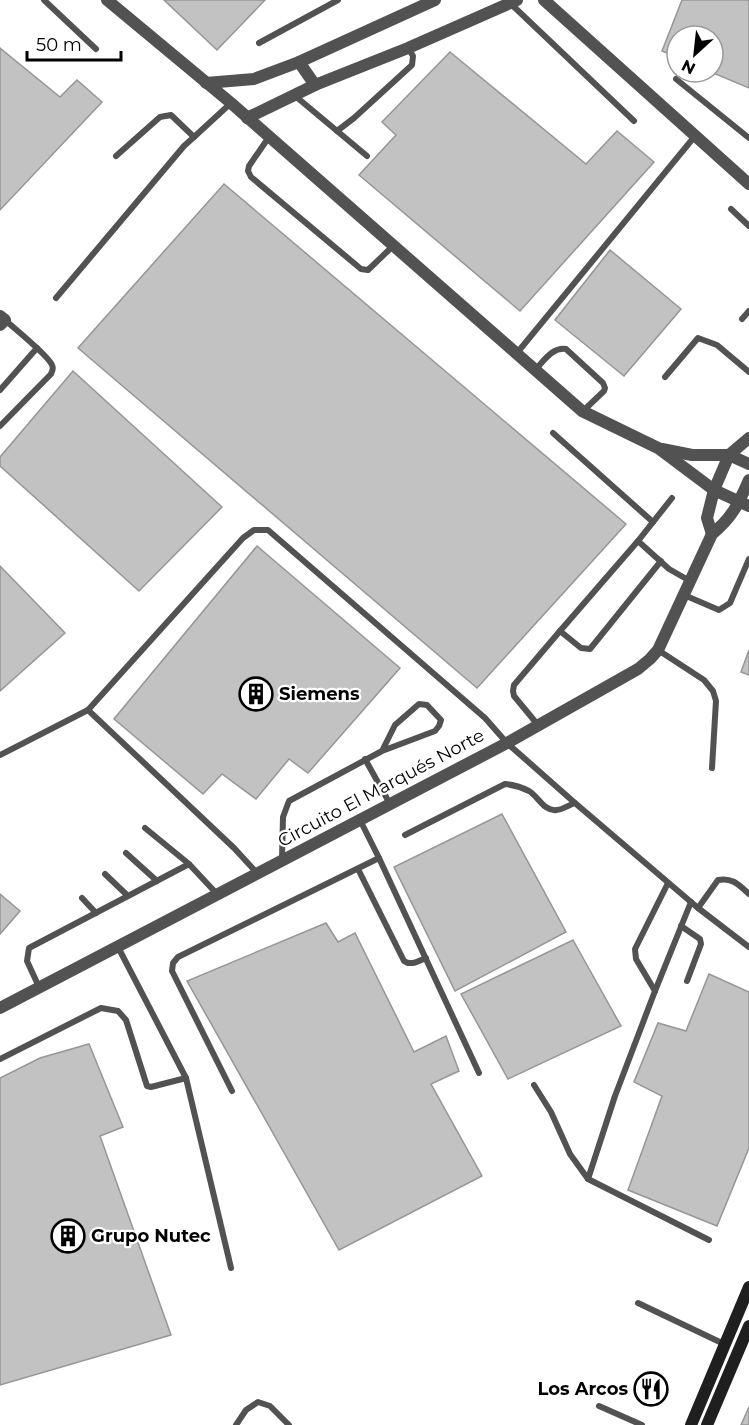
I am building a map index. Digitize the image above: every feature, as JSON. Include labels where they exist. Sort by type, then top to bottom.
[{"type":"main road","points":[[691,1425],[749,1287]]},
{"type":"main road","points":[[707,1425],[749,1326]]},
{"type":"street","points":[[107,0],[231,103],[582,411],[658,448],[714,489],[744,504]]},
{"type":"street","points":[[206,83],[254,80],[435,0]]},
{"type":"street","points":[[543,0],[749,184]]},
{"type":"street","points":[[247,118],[315,85],[514,2]]},
{"type":"street","points":[[299,62],[315,85]]},
{"type":"street","name":"Circuito El Marqués Norte","points":[[712,534],[707,518],[714,489],[729,455],[749,438]]},
{"type":"street","points":[[658,448],[693,454],[729,455],[749,464]]},
{"type":"street","name":"Circuito El Marqués Norte","points":[[0,1008],[507,743],[638,669],[658,651],[712,534],[744,504],[749,480]]},
{"type":"lane","points":[[44,0],[96,49]]},
{"type":"lane","points":[[259,43],[338,0]]},
{"type":"lane","points":[[514,2],[634,121]]},
{"type":"lane","points":[[337,131],[412,64],[413,56],[408,48]]},
{"type":"lane","points":[[682,84],[749,138]]},
{"type":"lane","points":[[294,95],[367,156]]},
{"type":"lane","points":[[56,298],[184,146],[231,103]]},
{"type":"lane","points":[[116,156],[165,115],[171,115],[194,137]]},
{"type":"lane","points":[[516,353],[695,136]]},
{"type":"lane","points":[[269,137],[249,166],[250,177],[361,268],[368,270],[393,246]]},
{"type":"lane","points":[[731,209],[749,226]]},
{"type":"lane","points":[[742,319],[749,310]]},
{"type":"lane","points":[[0,426],[53,370],[52,364],[37,348],[2,320]]},
{"type":"lane","points":[[665,377],[698,338],[717,345],[749,372]]},
{"type":"lane","points":[[0,390],[37,348]]},
{"type":"lane","points":[[535,370],[554,351],[566,349],[603,383],[605,388],[582,411]]},
{"type":"lane","points":[[553,433],[653,522]]},
{"type":"lane","points":[[538,725],[514,696],[514,685],[638,542],[672,498]]},
{"type":"lane","points":[[0,755],[88,710],[243,538],[254,530],[268,530],[485,718],[507,743],[575,803],[698,908],[749,947]]},
{"type":"lane","points":[[638,542],[669,569],[690,582]]},
{"type":"lane","points":[[684,595],[719,610],[730,603],[749,559]]},
{"type":"lane","points":[[560,631],[581,648],[590,649],[661,561]]},
{"type":"lane","points":[[658,651],[704,680],[713,691],[716,701],[712,768]]},
{"type":"lane","points":[[282,860],[283,817],[289,801],[382,750],[435,731],[440,726],[441,720],[427,705],[419,704],[395,725],[382,750]]},
{"type":"lane","points":[[88,710],[234,848],[257,873]]},
{"type":"lane","points":[[365,759],[390,804]]},
{"type":"lane","points":[[405,835],[505,784],[532,792],[546,808],[551,810],[575,803]]},
{"type":"lane","points":[[359,819],[380,858],[479,1073]]},
{"type":"lane","points":[[145,828],[189,864],[217,894]]},
{"type":"lane","points":[[126,854],[157,881]]},
{"type":"lane","points":[[232,1091],[172,971],[173,963],[178,957],[380,858]]},
{"type":"lane","points":[[39,987],[27,961],[29,948],[189,864]]},
{"type":"lane","points":[[358,869],[404,961],[412,963],[426,958]]},
{"type":"lane","points":[[105,874],[128,896]]},
{"type":"lane","points":[[698,908],[718,880],[733,881],[749,894]]},
{"type":"lane","points":[[655,991],[636,959],[635,949],[668,882]]},
{"type":"lane","points":[[82,898],[96,913]]},
{"type":"lane","points":[[588,1179],[615,1096],[691,902]]},
{"type":"lane","points":[[681,926],[700,939],[701,944],[687,981]]},
{"type":"lane","points":[[117,946],[186,1078],[231,1268]]},
{"type":"lane","points":[[0,1059],[101,1008],[118,1011],[126,1020],[147,1086],[186,1078]]},
{"type":"lane","points":[[534,1085],[551,1112],[570,1154],[588,1179],[709,1240]]},
{"type":"lane","points":[[638,1303],[725,1345]]},
{"type":"lane","points":[[236,1425],[246,1410],[258,1402],[270,1406],[289,1425]]},
{"type":"lane","points":[[599,1406],[642,1425]]},
{"type":"building","points":[[164,0],[265,0],[217,50]]},
{"type":"building","points":[[682,0],[749,0],[749,88],[725,78],[725,24],[673,24]]},
{"type":"building","points":[[0,48],[60,97],[77,80],[102,102],[0,210]]},
{"type":"building","points":[[450,52],[586,164],[617,131],[654,162],[520,311],[359,175],[396,135],[382,122]]},
{"type":"building","points":[[224,184],[626,524],[477,688],[78,348]]},
{"type":"building","points":[[610,250],[681,309],[624,376],[555,320]]},
{"type":"building","points":[[73,371],[222,507],[139,591],[0,466],[0,457]]},
{"type":"building","name":"Siemens","points":[[257,546],[400,668],[308,773],[289,759],[256,799],[222,774],[203,794],[114,719]]},
{"type":"building","points":[[0,566],[65,633],[0,691]]},
{"type":"building","points":[[749,650],[749,675],[741,672]]},
{"type":"building","points":[[502,814],[566,932],[455,991],[394,867]]},
{"type":"building","points":[[0,894],[20,911],[0,934]]},
{"type":"building","points":[[326,923],[338,942],[355,933],[414,1052],[446,1036],[459,1071],[431,1084],[482,1176],[339,1250],[187,981]]},
{"type":"building","points":[[573,940],[621,1026],[508,1079],[461,994]]},
{"type":"building","points":[[709,974],[749,992],[749,1148],[717,1226],[628,1190],[662,1096],[634,1082],[658,1023],[686,1031]]},
{"type":"building","name":"Grupo Nutec","points":[[89,1044],[123,1127],[100,1136],[171,1335],[0,1385],[0,1078],[40,1058]]},
{"type":"building","points":[[749,1407],[749,1425],[741,1425]]},
{"type":"place","name":"Siemens","points":[[256,694]]},
{"type":"place","name":"Grupo Nutec","points":[[68,1236]]},
{"type":"place","name":"Los Arcos","points":[[651,1389]]}]
